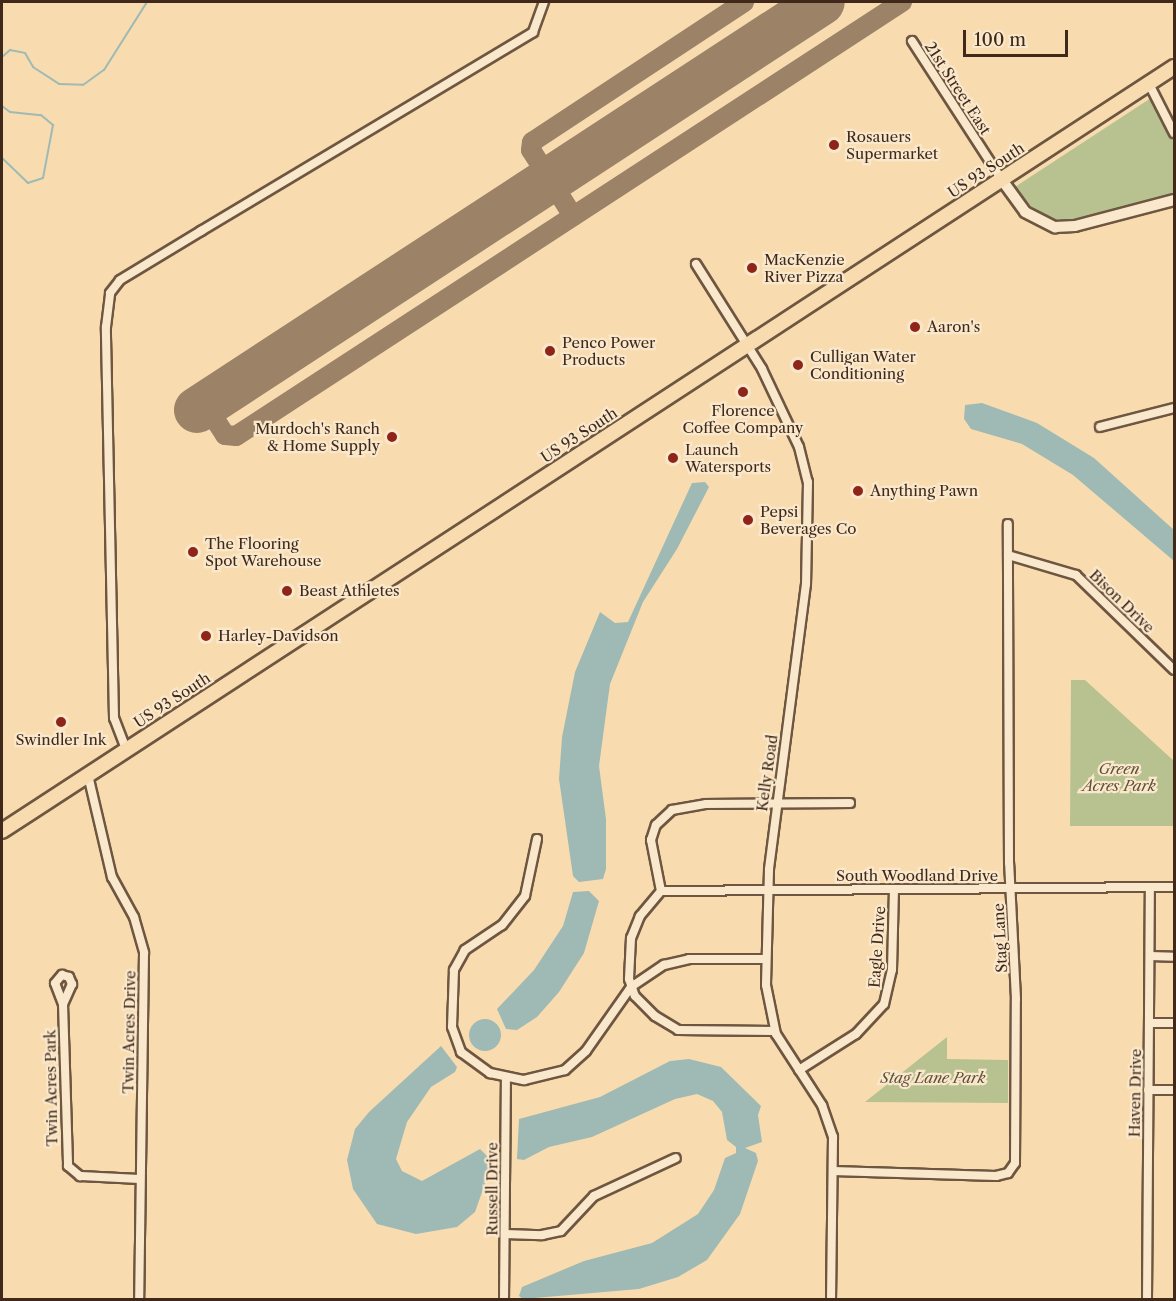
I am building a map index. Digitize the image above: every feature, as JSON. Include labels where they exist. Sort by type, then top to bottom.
[{"type":"main road","name":"US 93 South","points":[[2,831],[1174,67]]},
{"type":"street","points":[[126,749],[114,718],[105,327],[110,293],[120,280],[533,32],[543,2]]},
{"type":"street","name":"21st Street East","points":[[912,41],[1002,180]]},
{"type":"street","points":[[1149,84],[1174,134]]},
{"type":"street","points":[[1002,180],[1025,212],[1054,227],[1075,226],[1174,200]]},
{"type":"street","name":"Kelly Road","points":[[696,264],[748,344],[799,447],[809,494],[806,584],[776,804],[768,889],[766,959],[768,1004],[775,1031],[830,1126],[833,1171],[831,1299]]},
{"type":"street","points":[[1100,427],[1174,408]]},
{"type":"street","name":"Stag Lane","points":[[833,1171],[996,1176],[1012,1169],[1016,1155],[1016,999],[1011,889],[1008,524]]},
{"type":"street","name":"Bison Drive","points":[[1008,555],[1076,575],[1174,670]]},
{"type":"street","name":"Twin Acres Drive","points":[[88,775],[112,877],[134,917],[144,953],[140,1299]]},
{"type":"street","points":[[775,1031],[678,1030],[655,1016],[631,987],[628,960],[634,931],[661,891],[651,840],[656,825],[666,814],[688,806],[850,803]]},
{"type":"street","points":[[537,839],[525,896],[502,925],[465,950],[454,970],[452,1027],[461,1052],[473,1064],[506,1079],[549,1076],[573,1065],[631,987],[651,971],[681,960],[766,959]]},
{"type":"street","name":"South Woodland Drive","points":[[661,891],[1174,887]]},
{"type":"street","name":"Haven Drive","points":[[1147,1299],[1150,888]]},
{"type":"street","name":"Eagle Drive","points":[[799,1070],[856,1034],[884,1004],[892,970],[894,890]]},
{"type":"street","points":[[1150,957],[1174,957]]},
{"type":"street","name":"Twin Acres Park","points":[[63,1004],[68,1166],[73,1173],[87,1177],[140,1179]]},
{"type":"street","points":[[1149,1023],[1174,1023]]},
{"type":"street","name":"Russell Drive","points":[[504,1299],[506,1079]]},
{"type":"street","points":[[1149,1090],[1174,1090]]},
{"type":"street","points":[[505,1234],[542,1235],[561,1231],[594,1196],[676,1158]]},
{"type":"green space","points":[[1151,98],[1174,143],[1174,195],[1062,223],[1037,213],[1015,187]]},
{"type":"green space","name":"Green Acres Park","points":[[1071,680],[1085,680],[1174,761],[1174,826],[1070,826]]},
{"type":"green space","name":"Stag Lane Park","points":[[947,1037],[947,1059],[1008,1060],[1008,1103],[865,1102]]},
{"type":"water","points":[[982,403],[1037,423],[1094,458],[1174,530],[1174,561],[1073,475],[1022,444],[971,429],[964,419],[965,405]]},
{"type":"water","points":[[705,482],[709,487],[677,549],[643,602],[610,684],[599,766],[606,819],[606,869],[603,879],[579,882],[573,876],[559,779],[562,737],[575,672],[600,612],[615,623],[628,622],[692,483]]},
{"type":"water","points":[[589,891],[599,901],[584,953],[559,992],[537,1017],[517,1030],[506,1029],[497,1009],[534,970],[563,926],[573,892]]},
{"type":"water","points":[[485,1019],[496,1024],[501,1035],[496,1046],[485,1051],[474,1046],[469,1035],[474,1024]]},
{"type":"water","points":[[441,1046],[457,1067],[455,1072],[431,1087],[407,1122],[396,1159],[402,1171],[422,1181],[480,1149],[488,1157],[488,1175],[475,1212],[457,1227],[416,1234],[377,1224],[353,1189],[347,1160],[355,1129],[369,1112]]},
{"type":"water","points":[[689,1059],[721,1067],[761,1106],[758,1115],[762,1142],[745,1148],[756,1153],[758,1161],[740,1214],[707,1260],[678,1277],[639,1289],[523,1299],[519,1296],[522,1287],[584,1261],[652,1243],[698,1214],[714,1190],[725,1158],[736,1153],[736,1147],[727,1140],[722,1112],[713,1101],[697,1094],[675,1099],[592,1137],[549,1147],[524,1160],[517,1159],[519,1119],[600,1097],[670,1061]]},
{"type":"waterway","points":[[2,57],[10,50],[25,53],[33,67],[59,84],[83,85],[104,70],[147,2]]},
{"type":"waterway","points":[[2,106],[10,112],[41,115],[53,125],[43,178],[28,183],[2,158]]},
{"type":"taxiway","points":[[573,216],[531,150],[532,142],[744,2]]},
{"type":"taxiway","points":[[205,404],[225,435],[236,436],[902,2]]},
{"type":"runway","points":[[197,410],[822,2]]},
{"type":"place","name":"Rosauers Supermarket","points":[[834,145]]},
{"type":"place","name":"MacKenzie River Pizza","points":[[752,268]]},
{"type":"place","name":"Aaron's","points":[[915,327]]},
{"type":"place","name":"Penco Power Products","points":[[550,351]]},
{"type":"place","name":"Culligan Water Conditioning","points":[[798,365]]},
{"type":"place","name":"Florence Coffee Company","points":[[743,392]]},
{"type":"place","name":"Murdoch's Ranch & Home Supply","points":[[392,437]]},
{"type":"place","name":"Launch Watersports","points":[[673,458]]},
{"type":"place","name":"Anything Pawn","points":[[858,491]]},
{"type":"place","name":"Pepsi Beverages Co","points":[[748,520]]},
{"type":"place","name":"The Flooring Spot Warehouse","points":[[193,552]]},
{"type":"place","name":"Beast Athletes","points":[[287,591]]},
{"type":"place","name":"Harley-Davidson","points":[[206,636]]},
{"type":"place","name":"Swindler Ink","points":[[61,722]]}]
